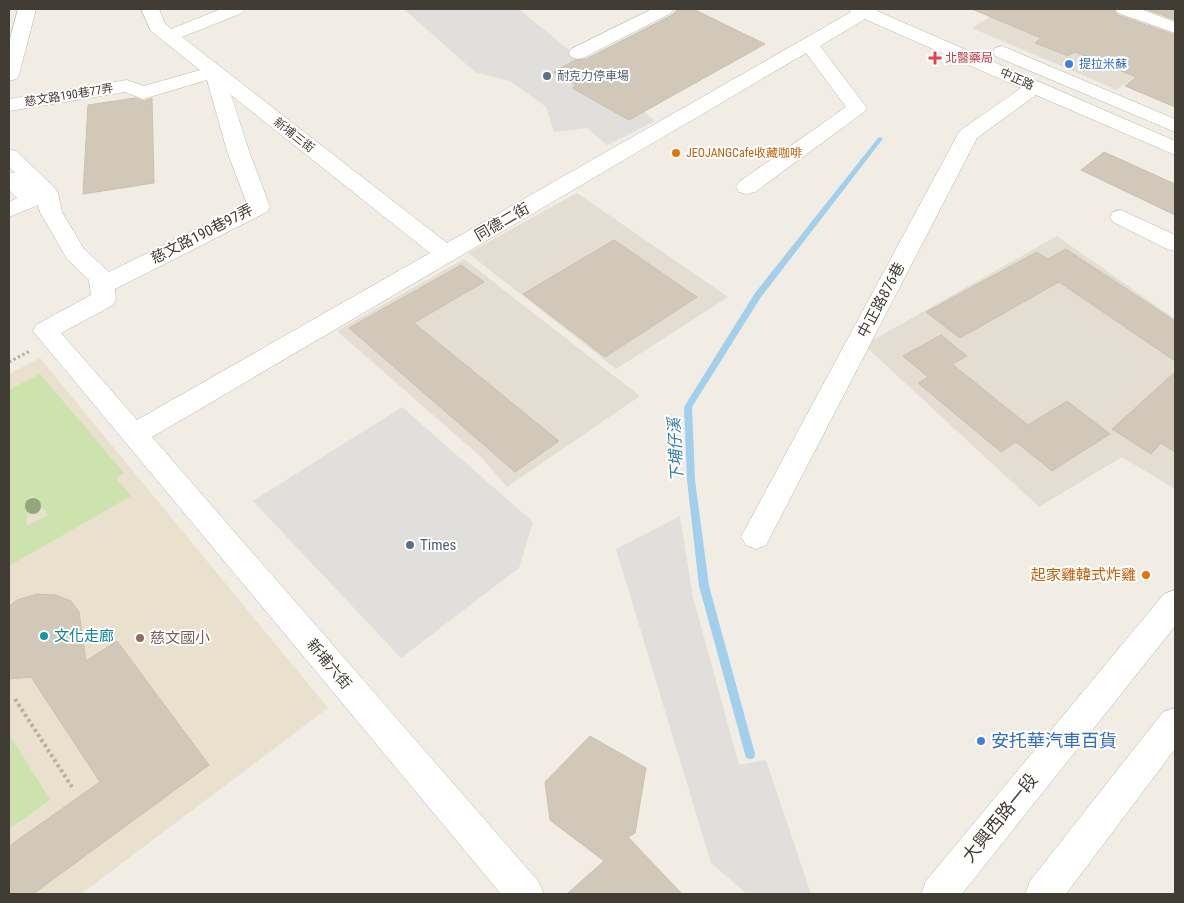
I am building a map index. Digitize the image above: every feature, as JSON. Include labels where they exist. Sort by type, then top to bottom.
[{"type":"street","name":"新埔三街","points":[[150,9],[157,27],[446,254]]},
{"type":"street","points":[[169,36],[236,9]]},
{"type":"street","points":[[578,53],[665,9]]},
{"type":"street","points":[[1124,9],[1175,28]]},
{"type":"street","name":"同德二街","points":[[134,435],[863,10]]},
{"type":"street","name":"中正路","points":[[863,10],[1175,149]]},
{"type":"street","points":[[9,75],[20,17]]},
{"type":"street","points":[[748,187],[857,108],[808,43]]},
{"type":"street","name":"中正路","points":[[983,44],[1175,126]]},
{"type":"street","name":"慈文路190巷77弄","points":[[9,105],[127,86],[143,93],[214,72]]},
{"type":"street","name":"慈文路190巷97弄","points":[[102,285],[259,207],[238,151],[214,72]]},
{"type":"street","name":"中正路876巷","points":[[756,537],[968,134],[1035,87]]},
{"type":"street","points":[[9,155],[47,193],[51,212],[76,254],[101,277],[102,285]]},
{"type":"street","points":[[9,178],[31,200],[9,210]]},
{"type":"street","points":[[1121,217],[1175,244]]},
{"type":"street","name":"新埔六街","points":[[102,285],[104,299],[45,331],[524,894]]},
{"type":"street","name":"大興西路一段","points":[[939,894],[1175,602]]},
{"type":"street","points":[[1043,894],[1175,722]]},
{"type":"path","points":[[9,362],[33,350]]},
{"type":"path","points":[[15,699],[72,787]]},
{"type":"shaded area","name":"耐克力停車場","points":[[404,9],[519,9],[655,121],[607,145],[587,128],[554,132],[546,107],[510,81],[475,72]]},
{"type":"shaded area","points":[[1002,9],[1112,9],[1175,33],[1175,40],[1158,53],[1163,55],[1117,90],[972,28]]},
{"type":"shaded area","points":[[577,193],[728,297],[616,369],[468,253]]},
{"type":"shaded area","points":[[1057,236],[1175,319],[1175,489],[1122,457],[1039,507],[864,345]]},
{"type":"shaded area","points":[[464,259],[640,396],[507,487],[482,458],[337,331]]},
{"type":"shaded area","name":"慈文國小","points":[[40,358],[328,708],[81,894],[9,894],[9,374]]},
{"type":"shaded area","name":"Times","points":[[402,407],[533,522],[519,568],[401,658],[253,501]]},
{"type":"shaded area","points":[[680,516],[693,597],[739,765],[766,760],[811,894],[747,894],[711,863],[616,549]]},
{"type":"green space","points":[[40,374],[124,473],[116,478],[131,496],[9,566],[9,390]],"holes":[[[33,496],[48,515],[26,526],[29,497]]]},
{"type":"green space","points":[[9,734],[50,800],[9,829]]},
{"type":"building","points":[[678,9],[693,9],[765,44],[629,120],[572,88],[576,85],[553,72],[576,60],[586,59],[672,15]]},
{"type":"building","points":[[972,9],[1113,9],[1117,15],[1175,35],[1175,107],[1125,86],[1136,77],[1075,52],[1068,56],[1035,43],[1041,38]]},
{"type":"building","points":[[1145,9],[1175,9],[1175,20]]},
{"type":"building","points":[[135,98],[144,101],[152,98],[154,183],[83,194],[88,105]]},
{"type":"building","points":[[1104,152],[1175,184],[1175,215],[1081,170]]},
{"type":"building","points":[[614,240],[697,297],[605,357],[523,294]]},
{"type":"building","points":[[1066,249],[1175,321],[1175,361],[1059,282],[960,338],[926,312],[1037,252],[1048,259]]},
{"type":"building","points":[[461,265],[484,282],[414,323],[559,441],[515,472],[349,328]]},
{"type":"building","points":[[941,335],[967,356],[952,364],[1028,425],[1067,401],[1110,434],[1052,471],[1016,442],[1001,452],[918,383],[928,377],[903,356]]},
{"type":"building","points":[[1175,372],[1175,452],[1161,443],[1151,454],[1112,429]]},
{"type":"building","points":[[37,594],[56,595],[71,601],[79,612],[86,661],[117,641],[209,765],[33,894],[9,894],[9,846],[100,782],[31,677],[9,679],[9,606],[17,600]]},
{"type":"building","points":[[590,736],[646,768],[635,833],[628,837],[682,894],[567,894],[604,861],[550,820],[545,782]]},
{"type":"waterway","name":"下埔仔溪","points":[[750,754],[704,586],[691,480],[688,407],[758,295],[880,139]]},
{"type":"place","name":"北醫藥局","points":[[935,58]]},
{"type":"place","name":"提拉米蘇","points":[[1069,64]]},
{"type":"place","name":"耐克力停車場","points":[[547,76]]},
{"type":"place","name":"JEOJANGCafe收藏咖啡","points":[[676,153]]},
{"type":"place","name":"Times","points":[[410,545]]},
{"type":"place","name":"起家雞韓式炸雞","points":[[1146,575]]},
{"type":"place","name":"文化走廊","points":[[44,636]]},
{"type":"place","name":"慈文國小","points":[[140,638]]},
{"type":"place","name":"安托華汽車百貨","points":[[981,741]]}]
